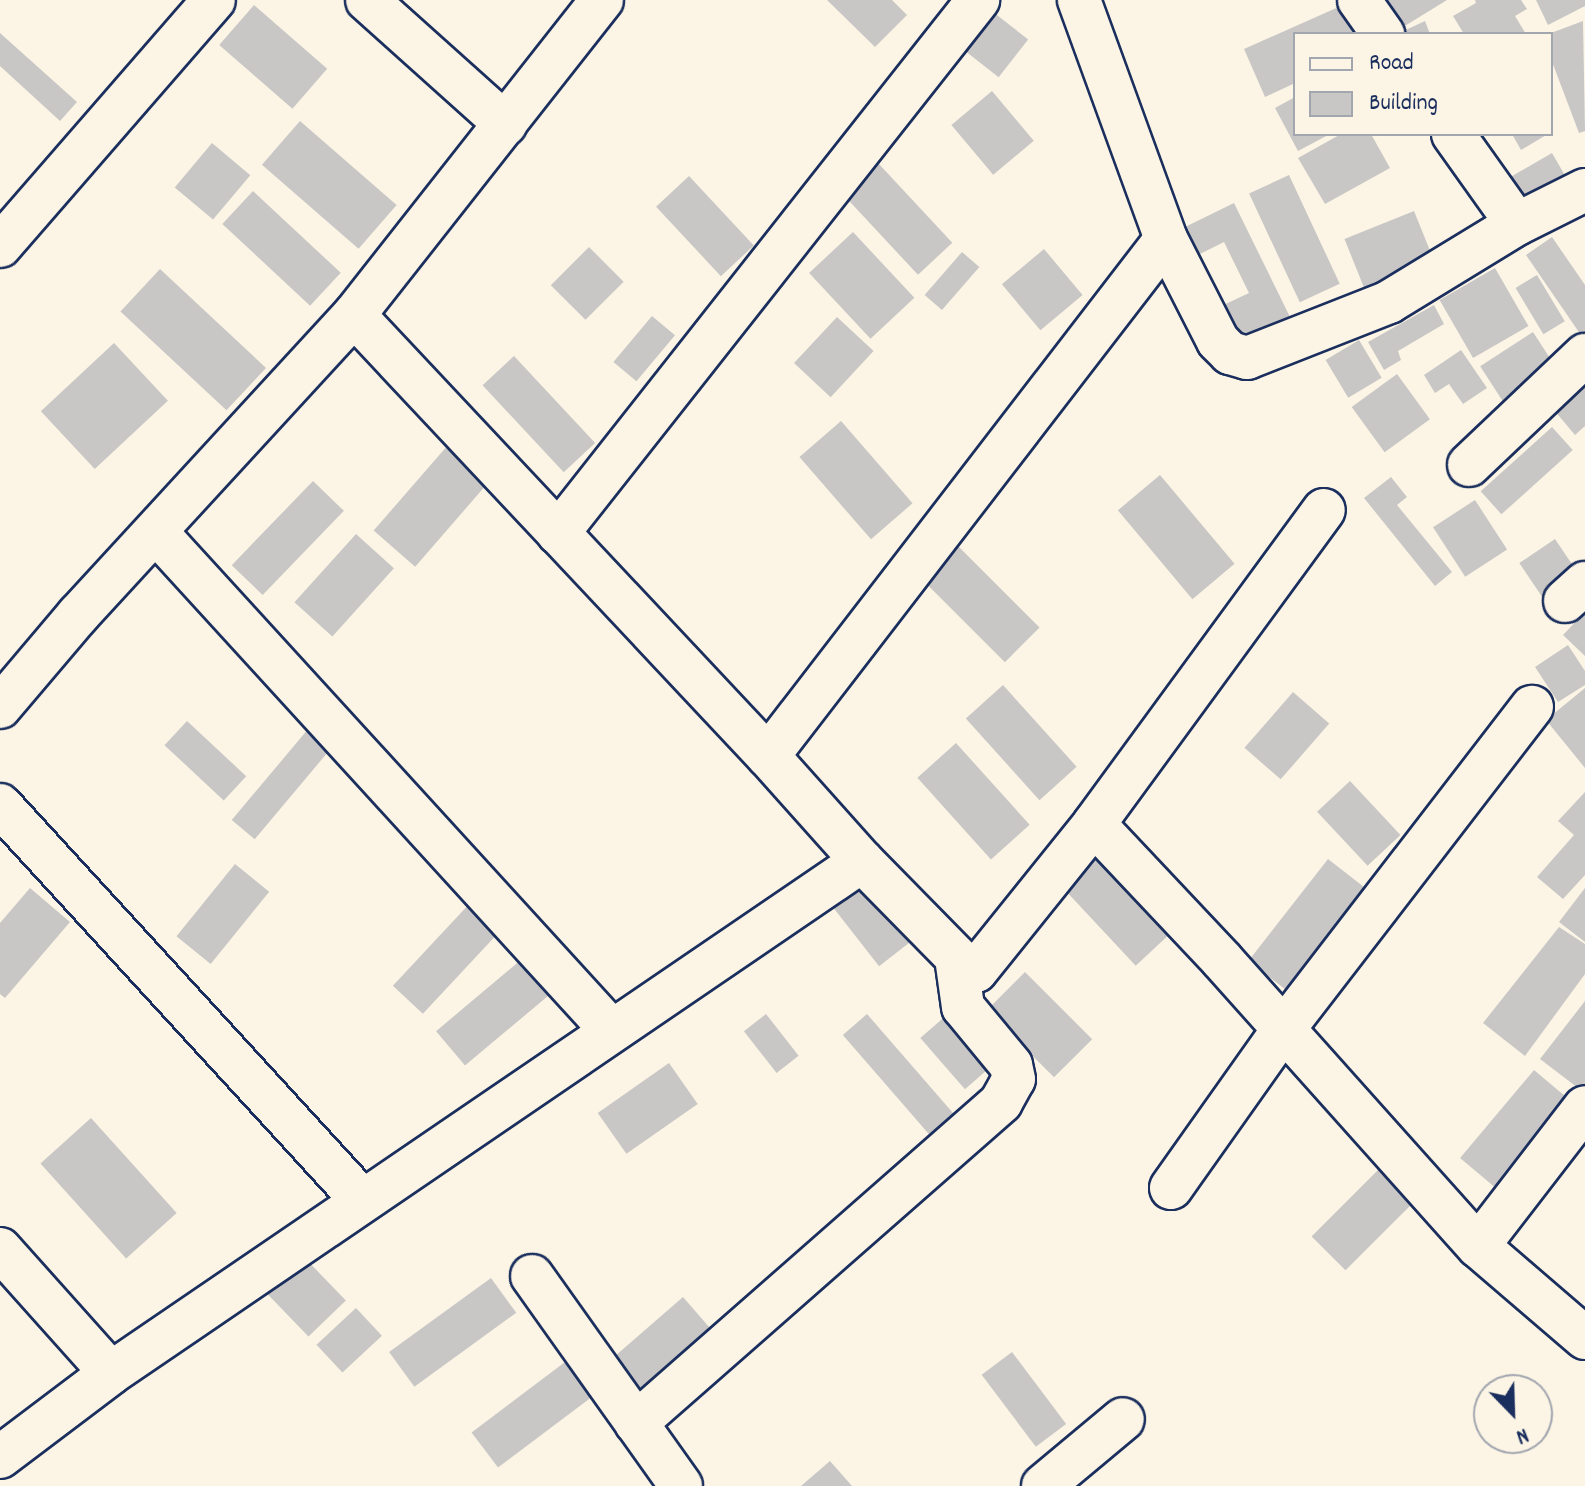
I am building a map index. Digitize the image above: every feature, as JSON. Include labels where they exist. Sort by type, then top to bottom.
[{"type":"street","points":[[0,246],[214,0]]},
{"type":"street","points":[[367,0],[505,124]]},
{"type":"street","points":[[0,707],[354,315],[602,0]]},
{"type":"street","points":[[558,533],[978,0]]},
{"type":"street","points":[[1079,0],[1166,239],[1218,341],[1230,353],[1247,358],[1389,302],[1517,224],[1585,190]]},
{"type":"street","points":[[1359,0],[1382,32]]},
{"type":"street","points":[[1454,136],[1517,224]]},
{"type":"street","points":[[768,756],[1166,239]]},
{"type":"street","points":[[354,315],[768,756],[862,861],[968,969],[976,971],[1094,824],[1324,510]]},
{"type":"street","points":[[1469,465],[1585,355]]},
{"type":"street","points":[[156,532],[611,1030]]},
{"type":"street","points":[[1171,1188],[1283,1030],[1532,707]]},
{"type":"street","points":[[0,805],[362,1200]]},
{"type":"street","points":[[1094,824],[1478,1246],[1585,1338]]},
{"type":"street","points":[[0,1457],[111,1373],[862,861]]},
{"type":"street","points":[[636,1423],[1001,1102],[1014,1079],[1011,1065],[963,1007],[956,957]]},
{"type":"street","points":[[1478,1246],[1582,1116]]},
{"type":"street","points":[[0,1249],[111,1373]]},
{"type":"street","points":[[532,1276],[681,1486]]},
{"type":"street","points":[[1043,1486],[1123,1419]]},
{"type":"building","points":[[827,0],[892,0],[907,15],[875,47]]},
{"type":"building","points":[[1383,0],[1447,0],[1395,32]]},
{"type":"building","points":[[1475,0],[1521,0],[1527,9],[1515,16],[1525,32],[1463,32],[1453,16],[1476,3]]},
{"type":"building","points":[[1536,0],[1585,0],[1585,6],[1548,25]]},
{"type":"building","points":[[254,5],[327,69],[292,109],[219,45]]},
{"type":"building","points":[[1343,5],[1355,32],[1293,32],[1293,84],[1265,97],[1244,49]]},
{"type":"building","points":[[988,8],[1028,39],[999,77],[958,46]]},
{"type":"building","points":[[1425,21],[1429,32],[1401,32]]},
{"type":"building","points":[[1583,21],[1585,131],[1579,133],[1553,64],[1553,32]]},
{"type":"building","points":[[0,33],[77,102],[60,121],[0,66]]},
{"type":"building","points":[[992,91],[1034,141],[993,175],[951,125]]},
{"type":"building","points":[[1293,98],[1293,136],[1326,136],[1298,151],[1275,108]]},
{"type":"building","points":[[300,121],[397,205],[359,249],[262,165]]},
{"type":"building","points":[[1337,136],[1372,136],[1390,168],[1325,204],[1298,158]]},
{"type":"building","points":[[1513,136],[1545,136],[1521,150]]},
{"type":"building","points":[[212,143],[250,175],[213,220],[175,187]]},
{"type":"building","points":[[1552,153],[1569,182],[1515,213],[1498,184]]},
{"type":"building","points":[[878,163],[952,243],[918,275],[844,195]]},
{"type":"building","points":[[1289,175],[1340,284],[1300,302],[1249,194]]},
{"type":"building","points":[[689,176],[754,245],[721,276],[656,207]]},
{"type":"building","points":[[253,191],[341,273],[310,306],[222,224]]},
{"type":"building","points":[[1234,203],[1291,319],[1234,348],[1215,309],[1249,293],[1224,242],[1196,256],[1183,228]]},
{"type":"building","points":[[1414,211],[1434,261],[1365,289],[1344,239]]},
{"type":"building","points":[[853,232],[914,298],[870,339],[809,273]]},
{"type":"building","points":[[1552,237],[1585,285],[1585,341],[1526,255]]},
{"type":"building","points":[[589,247],[624,282],[585,320],[551,285]]},
{"type":"building","points":[[1044,249],[1083,295],[1040,330],[1002,284]]},
{"type":"building","points":[[962,252],[979,267],[942,310],[925,295]]},
{"type":"building","points":[[1495,268],[1529,326],[1473,358],[1440,300]]},
{"type":"building","points":[[160,269],[266,368],[226,410],[120,311]]},
{"type":"building","points":[[1537,275],[1565,321],[1543,334],[1516,288]]},
{"type":"building","points":[[1434,305],[1444,324],[1398,351],[1401,360],[1384,370],[1368,342]]},
{"type":"building","points":[[652,316],[675,335],[636,381],[613,362]]},
{"type":"building","points":[[837,317],[874,351],[831,397],[794,363]]},
{"type":"building","points":[[1533,332],[1557,369],[1504,403],[1480,366]]},
{"type":"building","points":[[1359,340],[1382,378],[1348,398],[1326,360]]},
{"type":"building","points":[[114,343],[168,401],[95,469],[41,411]]},
{"type":"building","points":[[1461,350],[1487,388],[1463,404],[1449,384],[1435,393],[1424,375]]},
{"type":"building","points":[[514,356],[595,443],[564,472],[483,385]]},
{"type":"building","points":[[1585,371],[1585,426],[1575,435],[1548,403]]},
{"type":"building","points":[[1397,374],[1430,419],[1385,452],[1352,407]]},
{"type":"building","points":[[841,421],[913,503],[871,539],[799,457]]},
{"type":"building","points":[[1552,427],[1573,450],[1501,514],[1481,491]]},
{"type":"building","points":[[455,437],[497,473],[415,567],[374,531]]},
{"type":"building","points":[[1160,475],[1235,564],[1192,599],[1118,510]]},
{"type":"building","points":[[1391,477],[1407,497],[1397,505],[1452,572],[1435,586],[1364,498]]},
{"type":"building","points":[[313,481],[344,511],[263,595],[232,565]]},
{"type":"building","points":[[1475,500],[1507,549],[1465,577],[1433,527]]},
{"type":"building","points":[[356,534],[394,568],[332,636],[294,602]]},
{"type":"building","points":[[1555,539],[1583,580],[1547,604],[1519,563]]},
{"type":"building","points":[[954,542],[1040,628],[1005,662],[919,577]]},
{"type":"building","points":[[1585,612],[1585,656],[1563,635]]},
{"type":"building","points":[[1568,645],[1585,671],[1585,685],[1558,702],[1535,667]]},
{"type":"building","points":[[1003,685],[1077,767],[1039,800],[966,718]]},
{"type":"building","points":[[1585,688],[1585,768],[1546,720]]},
{"type":"building","points":[[1293,692],[1329,723],[1281,779],[1244,748]]},
{"type":"building","points":[[187,721],[246,776],[224,800],[164,745]]},
{"type":"building","points":[[314,722],[337,741],[255,839],[232,820]]},
{"type":"building","points":[[956,743],[1030,825],[991,860],[917,778]]},
{"type":"building","points":[[1350,781],[1400,835],[1368,866],[1317,812]]},
{"type":"building","points":[[1585,792],[1585,875],[1563,899],[1537,877],[1574,835],[1558,821]]},
{"type":"building","points":[[1096,847],[1174,930],[1136,966],[1058,882]]},
{"type":"building","points":[[1328,859],[1371,893],[1292,995],[1249,961]]},
{"type":"building","points":[[235,864],[269,892],[211,964],[176,936]]},
{"type":"building","points":[[863,871],[915,938],[879,966],[827,899]]},
{"type":"building","points":[[30,888],[70,922],[5,998],[0,994],[0,923]]},
{"type":"building","points":[[1585,888],[1585,942],[1559,922]]},
{"type":"building","points":[[472,901],[502,929],[423,1014],[393,986]]},
{"type":"building","points":[[1559,927],[1585,944],[1585,974],[1525,1056],[1483,1023]]},
{"type":"building","points":[[528,954],[557,988],[465,1066],[436,1031]]},
{"type":"building","points":[[1025,972],[1092,1039],[1054,1077],[987,1010]]},
{"type":"building","points":[[1585,1001],[1585,1087],[1582,1091],[1540,1059]]},
{"type":"building","points":[[949,1013],[994,1064],[965,1089],[920,1038]]},
{"type":"building","points":[[766,1014],[799,1056],[777,1073],[744,1031]]},
{"type":"building","points":[[867,1014],[956,1117],[932,1138],[843,1035]]},
{"type":"building","points":[[669,1063],[698,1104],[626,1154],[598,1113]]},
{"type":"building","points":[[1534,1070],[1574,1103],[1500,1192],[1460,1158]]},
{"type":"building","points":[[91,1118],[177,1213],[126,1259],[40,1164]]},
{"type":"building","points":[[1383,1165],[1417,1199],[1346,1270],[1312,1236]]},
{"type":"building","points":[[300,1253],[346,1300],[308,1337],[263,1289]]},
{"type":"building","points":[[491,1278],[516,1313],[414,1387],[389,1352]]},
{"type":"building","points":[[683,1297],[714,1333],[644,1394],[613,1358]]},
{"type":"building","points":[[356,1308],[382,1336],[342,1373],[317,1345]]},
{"type":"building","points":[[1012,1352],[1066,1424],[1036,1447],[982,1375]]},
{"type":"building","points":[[569,1359],[595,1394],[498,1468],[472,1432]]},
{"type":"building","points":[[830,1461],[852,1486],[801,1486]]}]
